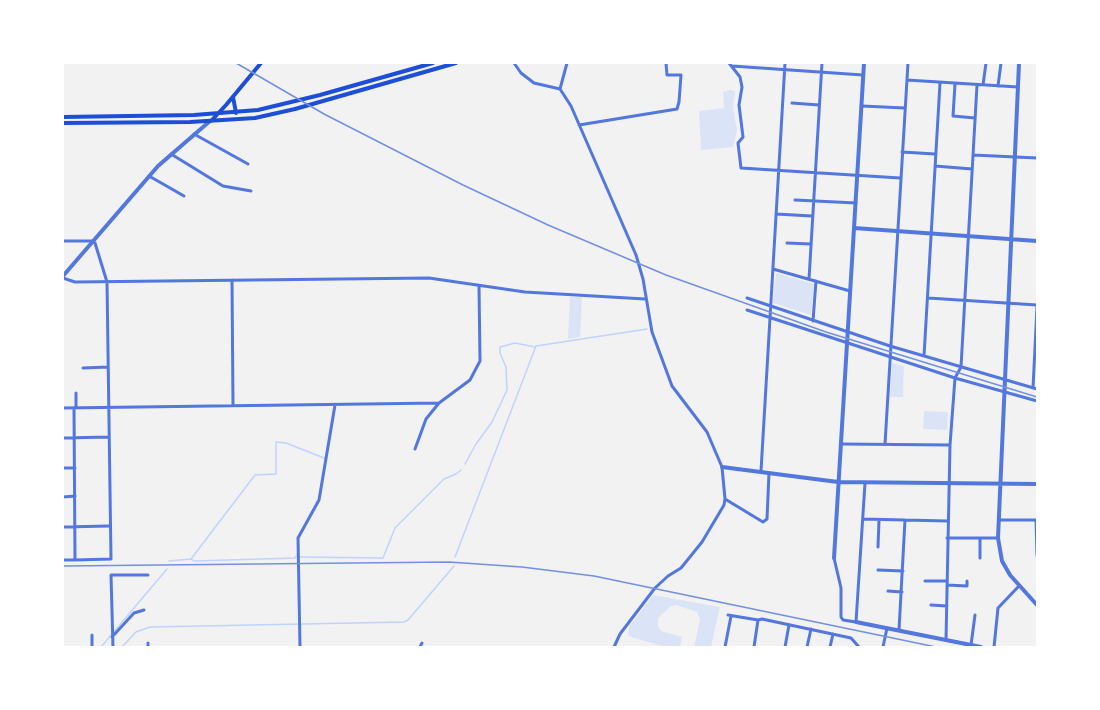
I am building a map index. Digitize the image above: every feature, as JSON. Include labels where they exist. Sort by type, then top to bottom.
[{"type":"main road","points":[[211,121],[261,63]]},
{"type":"main road","points":[[63,117],[236,113],[280,106],[432,63]]},
{"type":"main road","points":[[63,123],[211,121],[269,115],[456,63]]},
{"type":"main road","points":[[233,96],[236,113]]},
{"type":"street","points":[[514,63],[521,73],[534,84],[560,89],[567,98],[636,255],[643,279],[652,332],[672,386],[707,432],[722,467],[725,499],[695,552],[681,568],[655,588],[620,634],[614,647]]},
{"type":"street","points":[[560,89],[567,63]]},
{"type":"street","points":[[579,125],[677,109],[680,102],[681,75],[667,75],[666,63]]},
{"type":"street","points":[[761,472],[785,63]]},
{"type":"street","points":[[809,279],[822,63]]},
{"type":"street","points":[[864,63],[834,558],[841,588],[841,617],[843,620],[981,647]]},
{"type":"street","points":[[885,444],[908,63]]},
{"type":"street","points":[[983,86],[986,63]]},
{"type":"street","points":[[999,86],[1001,63]]},
{"type":"street","points":[[1019,63],[998,538],[1002,561],[1010,575],[1018,587],[1037,605]]},
{"type":"street","points":[[730,65],[863,75]]},
{"type":"street","points":[[730,65],[740,77],[742,87],[739,105],[743,137],[738,143],[741,168],[900,178]]},
{"type":"street","points":[[907,80],[1018,87]]},
{"type":"street","points":[[924,356],[940,83]]},
{"type":"street","points":[[955,84],[953,116],[975,118]]},
{"type":"street","points":[[946,640],[950,445],[954,378],[961,367],[977,86]]},
{"type":"street","points":[[792,103],[819,105]]},
{"type":"street","points":[[862,106],[905,108]]},
{"type":"street","points":[[211,121],[148,176],[64,274],[75,282],[429,278],[525,292],[645,298]]},
{"type":"street","points":[[194,134],[248,164]]},
{"type":"street","points":[[902,152],[935,154]]},
{"type":"street","points":[[171,154],[222,186],[251,191]]},
{"type":"street","points":[[973,155],[1037,159]]},
{"type":"street","points":[[935,166],[972,169]]},
{"type":"street","points":[[148,176],[184,196]]},
{"type":"street","points":[[795,200],[856,203]]},
{"type":"street","points":[[776,214],[812,216]]},
{"type":"street","points":[[855,228],[1037,241]]},
{"type":"street","points":[[63,241],[92,241],[96,245],[106,282],[111,559],[63,560]]},
{"type":"street","points":[[787,243],[811,244]]},
{"type":"street","points":[[773,269],[850,291]]},
{"type":"street","points":[[232,280],[233,405]]},
{"type":"street","points":[[813,321],[816,281]]},
{"type":"street","points":[[415,449],[426,418],[439,403],[470,380],[480,361],[479,286]]},
{"type":"street","points":[[747,298],[848,333],[1035,388],[1037,306],[928,298]]},
{"type":"street","points":[[747,310],[954,378],[1037,401]]},
{"type":"street","points":[[83,368],[108,368]]},
{"type":"street","points":[[75,560],[76,393]]},
{"type":"street","points":[[63,408],[439,403]]},
{"type":"street","points":[[300,647],[298,538],[319,500],[335,405]]},
{"type":"street","points":[[63,438],[109,437]]},
{"type":"street","points":[[841,444],[950,445]]},
{"type":"street","points":[[722,467],[838,482],[1037,484]]},
{"type":"street","points":[[63,468],[75,468]]},
{"type":"street","points":[[725,499],[763,522],[767,519],[769,473]]},
{"type":"street","points":[[856,622],[865,483]]},
{"type":"street","points":[[63,497],[75,496]]},
{"type":"street","points":[[863,519],[947,521]]},
{"type":"street","points":[[878,547],[879,520]]},
{"type":"street","points":[[899,630],[905,520]]},
{"type":"street","points":[[999,520],[1036,520],[1037,554]]},
{"type":"street","points":[[63,527],[109,526]]},
{"type":"street","points":[[947,538],[998,538]]},
{"type":"street","points":[[980,538],[980,558]]},
{"type":"street","points":[[878,570],[903,571]]},
{"type":"street","points":[[112,647],[111,575],[148,575]]},
{"type":"street","points":[[925,581],[967,586],[967,581]]},
{"type":"street","points":[[994,647],[998,608],[1018,587]]},
{"type":"street","points":[[888,591],[902,592]]},
{"type":"street","points":[[931,605],[946,606]]},
{"type":"street","points":[[112,634],[134,613],[144,610]]},
{"type":"street","points":[[725,647],[729,615],[762,619],[851,638],[856,646]]},
{"type":"street","points":[[971,645],[975,615]]},
{"type":"street","points":[[754,647],[758,620]]},
{"type":"street","points":[[785,647],[789,625]]},
{"type":"street","points":[[883,647],[887,628]]},
{"type":"street","points":[[807,647],[811,629]]},
{"type":"street","points":[[830,647],[833,634]]},
{"type":"street","points":[[92,635],[92,647]]},
{"type":"shaded area","points":[[735,91],[733,108],[737,130],[733,147],[701,150],[699,111],[724,108],[723,92]]},
{"type":"shaded area","points":[[776,273],[814,284],[811,315],[773,303]]},
{"type":"shaded area","points":[[570,297],[582,297],[580,337],[568,339]]},
{"type":"shaded area","points":[[892,363],[904,366],[903,397],[890,397]]},
{"type":"shaded area","points":[[924,411],[948,412],[947,430],[923,429]]},
{"type":"shaded area","points":[[653,595],[720,607],[711,647],[694,647],[700,620],[697,612],[676,605],[671,606],[658,618],[658,626],[661,631],[682,637],[680,647],[665,647],[628,636],[629,627]]},
{"type":"waterway","points":[[455,557],[536,346],[647,329]]},
{"type":"waterway","points":[[465,464],[492,422],[507,390],[506,367],[500,347],[515,343],[535,347]]},
{"type":"waterway","points":[[169,561],[191,559],[255,475],[276,474],[276,442],[286,443],[324,458]]},
{"type":"waterway","points":[[300,557],[383,558],[395,528],[444,479],[461,470]]},
{"type":"waterway","points":[[191,559],[194,561],[295,558],[296,556]]},
{"type":"waterway","points":[[122,647],[136,632],[150,627],[404,622],[454,566]]},
{"type":"waterway","points":[[101,647],[167,569]]},
{"type":"railway","points":[[236,63],[324,114],[463,185],[548,225],[666,275],[826,332],[1037,397]]},
{"type":"railway","points":[[63,566],[449,562],[522,567],[594,576],[936,647]]}]
